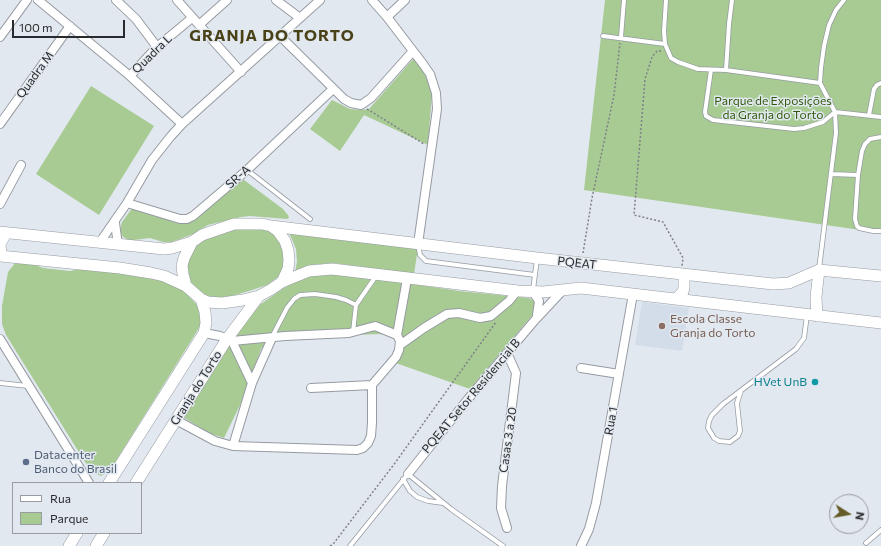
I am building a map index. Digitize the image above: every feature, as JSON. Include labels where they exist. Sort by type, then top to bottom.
[{"type":"street","points":[[0,37],[27,0]]},
{"type":"street","name":"Quadra L","points":[[38,0],[130,76],[157,47],[192,18]]},
{"type":"street","points":[[116,0],[133,16],[157,47]]},
{"type":"street","points":[[178,0],[192,18],[241,72]]},
{"type":"street","points":[[199,25],[227,0]]},
{"type":"street","points":[[276,0],[300,18]]},
{"type":"street","points":[[100,242],[115,223],[152,160],[182,124],[320,0]]},
{"type":"street","points":[[372,0],[414,51],[430,74],[436,93],[437,109],[418,244]]},
{"type":"street","points":[[387,17],[405,0]]},
{"type":"street","name":"Quadra M","points":[[0,124],[70,26]]},
{"type":"street","points":[[280,36],[333,89],[348,101],[361,105],[371,98],[414,51]]},
{"type":"street","points":[[130,76],[182,124]]},
{"type":"street","name":"SR-A","points":[[127,203],[180,219],[187,219],[247,170],[333,89]]},
{"type":"street","points":[[0,204],[21,165]]},
{"type":"street","points":[[115,223],[118,245]]},
{"type":"street","points":[[234,224],[271,226],[283,237],[288,250],[288,269],[282,282],[259,296],[222,303],[208,302],[186,286],[164,276],[151,273],[120,268],[0,259],[0,244],[3,232],[100,242],[164,249],[192,242],[202,234],[234,224]]},
{"type":"street","name":"PQEAT","points":[[271,226],[537,258],[773,284],[789,283],[819,270],[881,276]]},
{"type":"street","points":[[186,286],[182,266],[184,258],[192,242]]},
{"type":"street","name":"PQEAT","points":[[282,282],[301,274],[320,269],[339,270],[517,291],[533,292],[580,288],[677,298],[881,323]]},
{"type":"street","points":[[812,315],[819,270]]},
{"type":"street","points":[[677,298],[683,292],[685,283],[682,274]]},
{"type":"street","points":[[176,420],[215,441],[232,446],[357,450],[363,448],[368,443],[372,423],[372,385],[396,357],[400,345],[397,335],[407,279]]},
{"type":"street","name":"PQEAT Setor Residencial B","points":[[406,476],[468,399],[535,320],[564,289]]},
{"type":"street","points":[[400,345],[447,314],[467,314],[480,318],[491,316],[517,291]]},
{"type":"street","points":[[533,292],[539,301],[535,320]]},
{"type":"street","name":"Rua 1","points":[[581,546],[589,529],[596,503],[633,294]]},
{"type":"street","name":"Granja do Torto","points":[[137,482],[259,296]]},
{"type":"street","name":"Granja do Torto","points":[[110,482],[204,333],[206,323],[202,299]]},
{"type":"street","points":[[204,333],[230,340],[353,332],[375,326],[397,335]]},
{"type":"street","points":[[232,446],[252,383],[272,338]]},
{"type":"street","points":[[0,339],[88,482]]},
{"type":"street","points":[[230,340],[252,383]]},
{"type":"street","name":"Casas 3 a 20","points":[[507,353],[516,373],[501,493],[501,508],[507,528]]},
{"type":"street","points":[[581,368],[619,374]]},
{"type":"street","points":[[311,388],[372,385]]},
{"type":"street","points":[[69,546],[76,534]]},
{"type":"street","points":[[96,546],[103,534]]},
{"type":"lane","points":[[621,37],[624,0]]},
{"type":"lane","points":[[666,0],[664,44],[671,58],[678,62],[698,69],[726,70],[820,83]]},
{"type":"lane","points":[[726,70],[732,0]]},
{"type":"lane","points":[[819,270],[836,133],[835,112],[820,83],[822,61],[829,25],[836,10],[844,0]]},
{"type":"lane","points":[[603,36],[621,37],[664,44]]},
{"type":"lane","points":[[711,70],[705,112],[706,116],[714,120],[794,129],[804,128],[823,122],[835,112],[881,117]]},
{"type":"lane","points":[[870,115],[874,89],[881,83]]},
{"type":"lane","points":[[881,137],[870,139],[865,144],[862,151],[858,175],[855,219],[859,228],[881,231]]},
{"type":"lane","points":[[247,170],[310,220]]},
{"type":"lane","points":[[831,174],[858,175]]},
{"type":"lane","points":[[418,244],[420,256],[426,261],[535,275]]},
{"type":"lane","points":[[533,292],[537,258]]},
{"type":"lane","points":[[353,332],[356,305],[378,274]]},
{"type":"lane","points":[[272,338],[287,308],[294,299],[300,295],[310,294],[336,298],[346,300],[356,305]]},
{"type":"lane","points":[[741,391],[737,402],[740,431],[738,436],[730,442],[719,441],[714,438],[708,428],[712,415],[723,404],[801,344],[812,315]]},
{"type":"lane","points":[[0,383],[28,386]]},
{"type":"lane","points":[[406,476],[503,546]]},
{"type":"lane","points":[[406,476],[410,491],[417,497],[428,501],[443,503]]},
{"type":"lane","name":"PQEAT Setor Residencial B","points":[[350,546],[406,476]]},
{"type":"lane","points":[[866,543],[881,530]]},
{"type":"path","points":[[581,263],[592,198],[614,95],[621,37]]},
{"type":"path","points":[[667,51],[657,51],[652,57],[645,78],[634,215],[663,222],[683,258],[682,274]]},
{"type":"path","points":[[361,105],[432,149]]},
{"type":"path","points":[[330,546],[334,543],[395,463],[500,317]]},
{"type":"shaded area","name":"Escola Classe Granja do Torto","points":[[642,302],[689,308],[682,351],[635,345]]},
{"type":"green space","name":"Parque de Exposições da Granja do Torto","points":[[605,0],[881,0],[881,233],[584,190]]},
{"type":"green space","points":[[414,58],[426,74],[432,93],[428,145],[364,115],[340,151],[310,129],[332,100],[350,109],[369,109]]},
{"type":"green space","points":[[91,86],[154,126],[99,215],[36,174]]},
{"type":"green space","points":[[244,180],[283,209],[289,218],[241,217],[208,225],[193,234],[172,242],[163,242],[150,238],[128,240],[122,236],[120,231],[122,222],[133,207],[176,223],[184,224],[200,216],[234,184]]},
{"type":"green space","points":[[232,229],[266,229],[274,233],[284,246],[286,258],[282,274],[267,285],[224,298],[215,298],[204,295],[198,291],[191,282],[187,264],[190,252],[205,238]]},
{"type":"green space","points":[[287,230],[418,248],[414,274],[334,263],[311,265],[295,271],[297,262],[296,249]]},
{"type":"green space","points":[[16,262],[28,262],[43,268],[70,271],[85,268],[159,279],[176,286],[185,292],[198,306],[201,323],[199,328],[109,472],[101,476],[93,472],[85,462],[6,335],[2,324],[2,306],[8,272]]},
{"type":"green space","points":[[334,272],[459,291],[529,298],[536,302],[535,312],[470,389],[390,361],[397,354],[397,337],[380,334],[269,338],[261,349],[241,403],[224,438],[209,433],[183,417],[227,348],[255,308],[298,280],[314,275]]},
{"type":"place","name":"Escola Classe Granja do Torto","points":[[662,326]]},
{"type":"place","name":"HVet UnB","points":[[815,382]]},
{"type":"place","name":"Datacenter Banco do Brasil","points":[[26,462]]},
{"type":"district","name":"GRANJA DO TORTO","points":[[272,36]]}]
